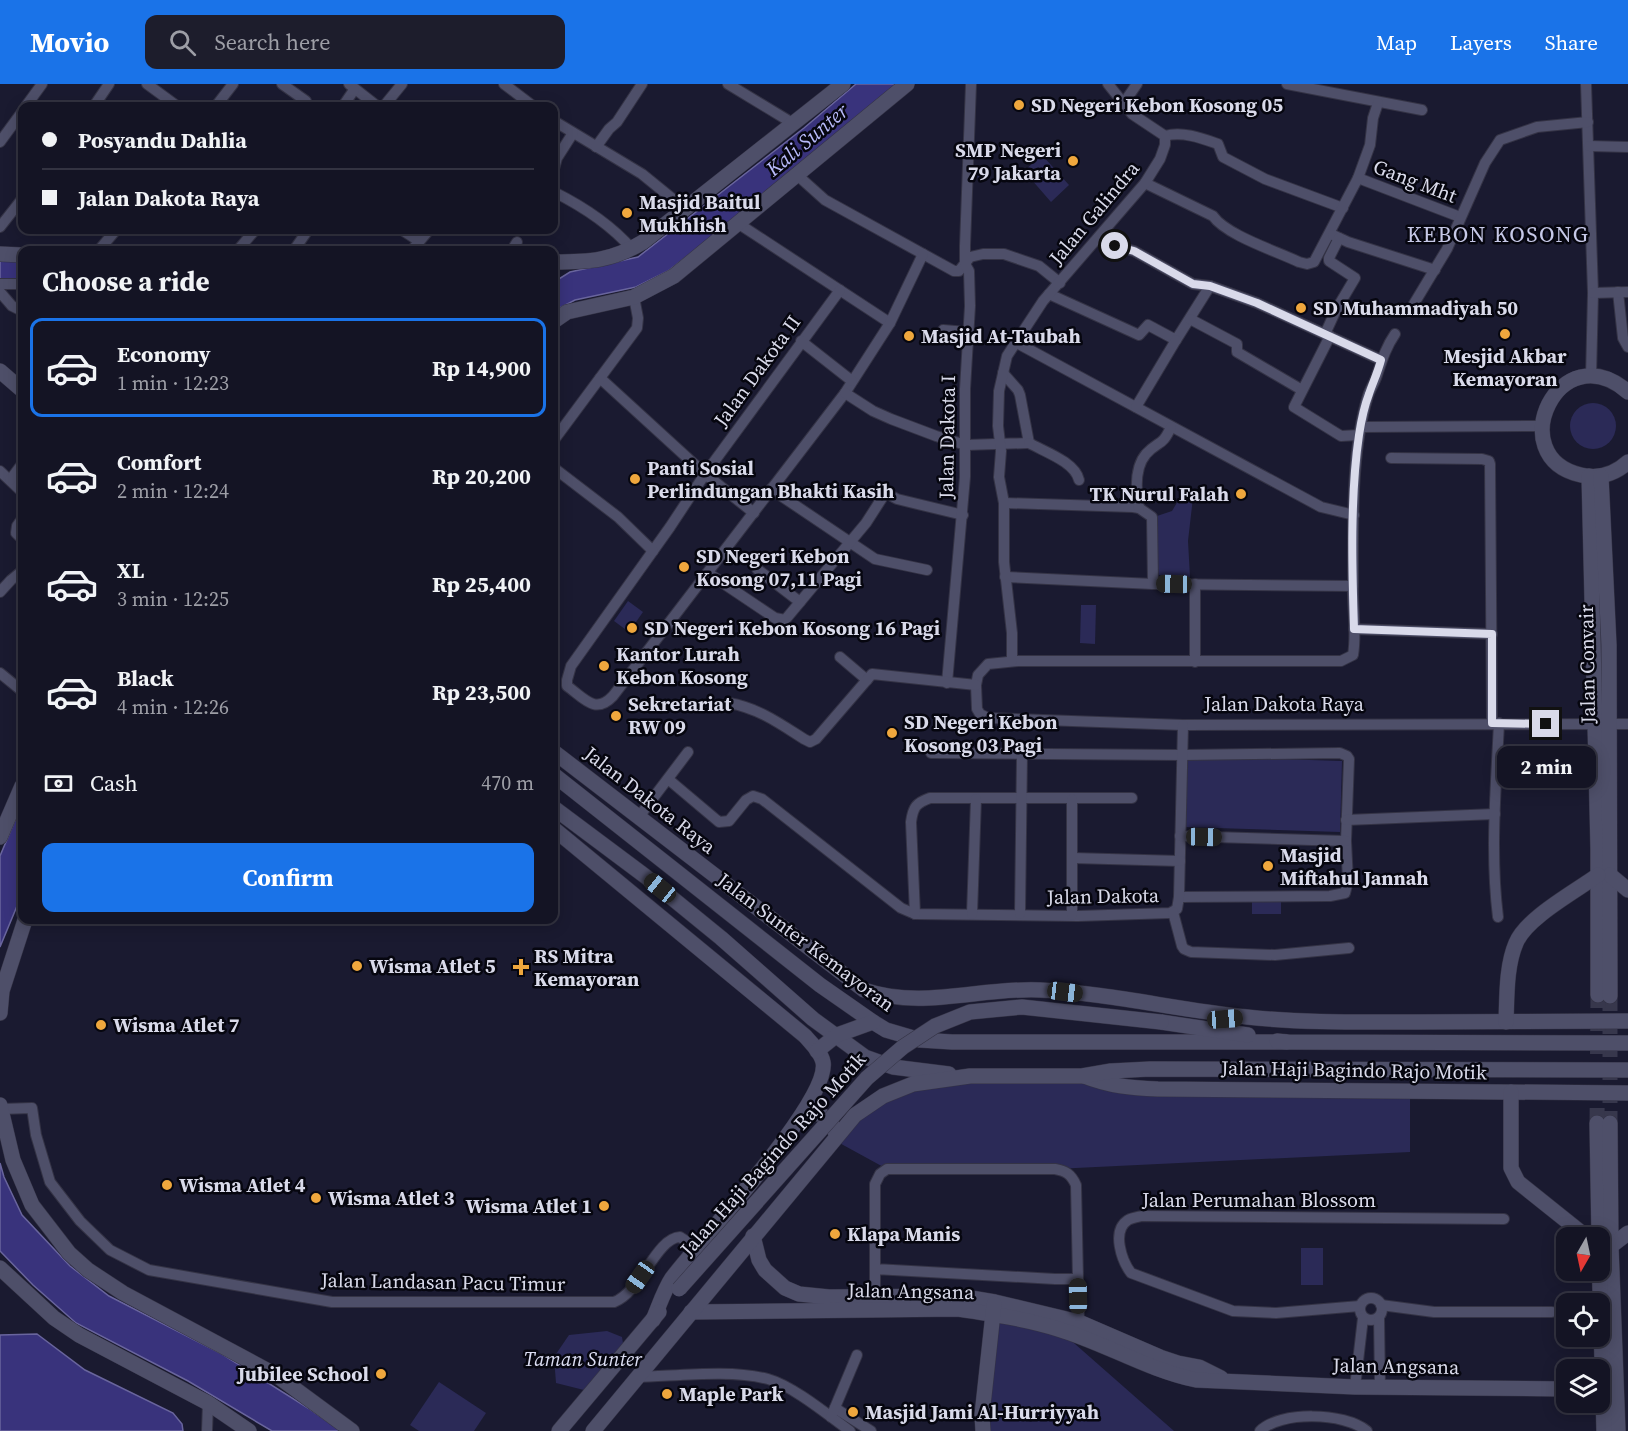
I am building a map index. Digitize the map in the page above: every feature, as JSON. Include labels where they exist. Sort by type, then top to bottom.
[{"type":"main road","points":[[558,262],[591,262],[632,249],[843,84]]},
{"type":"main road","points":[[558,318],[567,312],[634,297],[674,276],[907,84]]},
{"type":"main road","points":[[0,254],[18,255]]},
{"type":"main road","points":[[0,371],[18,387]]},
{"type":"main road","points":[[1628,392],[1617,383],[1604,378],[1592,377],[1570,382],[1561,387],[1547,405],[1542,426],[1545,444],[1555,460],[1571,472],[1595,476],[1615,471],[1628,462]]},
{"type":"main road","name":"Jalan Convair","points":[[1595,476],[1609,645],[1602,724],[1604,996]]},
{"type":"main road","name":"Jalan Dakota Raya","points":[[558,755],[864,990]]},
{"type":"main road","name":"Jalan Sunter Kemayoran","points":[[558,778],[820,985],[886,1030],[920,1040],[1287,1042]]},
{"type":"main road","points":[[0,837],[18,795]]},
{"type":"main road","points":[[558,810],[645,876],[721,938],[813,1019],[865,1057],[893,1067],[970,1076]]},
{"type":"main road","points":[[558,832],[805,1036],[818,1051],[823,1062],[822,1076],[801,1116],[671,1280],[653,1320]]},
{"type":"main road","points":[[665,862],[677,848]]},
{"type":"main road","points":[[1506,1022],[1511,961],[1515,944],[1521,932],[1531,921],[1604,875],[1628,890]]},
{"type":"main road","points":[[618,881],[645,876]]},
{"type":"main road","points":[[721,938],[736,917]]},
{"type":"main road","points":[[0,1013],[2,991],[24,924]]},
{"type":"main road","points":[[777,988],[777,1013]]},
{"type":"main road","name":"Jalan Haji Bagindo Rajo Motik","points":[[864,990],[899,999],[916,1000],[1011,990],[1047,991],[1133,1000],[1246,1017],[1331,1022],[1628,1021]]},
{"type":"main road","name":"Jalan Haji Bagindo Rajo Motik","points":[[559,1431],[679,1288],[867,1078],[903,1047],[935,1026],[970,1012],[1022,1007],[1161,1022],[1287,1042],[1628,1043]]},
{"type":"main road","name":"Jalan Haji Bagindo Rajo Motik","points":[[1183,1025],[1246,1017]]},
{"type":"main road","points":[[818,1051],[837,1035],[873,1022]]},
{"type":"main road","name":"Jalan Haji Bagindo Rajo Motik","points":[[593,1431],[855,1115],[883,1096],[913,1084],[970,1076],[1082,1076],[1111,1071],[1150,1069],[1628,1070]]},
{"type":"main road","name":"Jalan Haji Bagindo Rajo Motik","points":[[1082,1076],[1106,1085],[1139,1088],[1628,1093]]},
{"type":"main road","points":[[1511,1092],[1511,1168],[1518,1182],[1574,1227]]},
{"type":"main road","points":[[0,1105],[13,1160],[32,1205],[69,1253],[88,1270],[123,1293],[276,1375],[352,1431]]},
{"type":"main road","points":[[801,1116],[812,1113],[824,1115],[834,1129],[834,1140]]},
{"type":"main road","points":[[1603,1123],[1603,1227]]},
{"type":"main road","points":[[1610,1243],[1628,1233]]},
{"type":"main road","name":"Jalan Angsana","points":[[753,1236],[759,1260],[765,1270],[778,1284],[792,1292],[807,1296],[959,1296],[1058,1329],[1175,1376],[1196,1380],[1355,1387],[1556,1389]]},
{"type":"main road","points":[[0,1268],[54,1318],[79,1335],[208,1403],[249,1431]]},
{"type":"main road","points":[[1604,1281],[1605,1359]]},
{"type":"main road","points":[[983,1431],[982,1415],[994,1308]]},
{"type":"main road","name":"Jalan Angsana","points":[[691,1312],[994,1308],[1079,1322],[1178,1363],[1199,1367],[1226,1380]]},
{"type":"main road","points":[[1610,1404],[1618,1431]]},
{"type":"main road","points":[[1604,1431],[1605,1413]]},
{"type":"street","points":[[29,102],[42,84]]},
{"type":"street","points":[[97,102],[109,84]]},
{"type":"street","points":[[219,102],[233,84]]},
{"type":"street","points":[[282,84],[306,101]]},
{"type":"street","points":[[387,102],[402,84]]},
{"type":"street","points":[[504,84],[525,102]]},
{"type":"street","points":[[596,147],[617,122],[642,84]]},
{"type":"street","points":[[728,84],[794,124]]},
{"type":"street","name":"Jalan Dakota I","points":[[947,683],[963,515],[966,445],[967,332],[970,306],[969,271],[965,264],[971,84]]},
{"type":"street","points":[[1108,84],[1132,114],[1165,136],[1184,134],[1218,144],[1223,157],[1265,180],[1342,208]]},
{"type":"street","points":[[1123,104],[1137,84]]},
{"type":"street","points":[[1287,84],[1422,111]]},
{"type":"street","points":[[1586,84],[1593,293],[1592,377]]},
{"type":"street","points":[[149,85],[172,102]]},
{"type":"street","points":[[345,102],[352,87],[371,102]]},
{"type":"street","name":"Gang Mht","points":[[1145,183],[1213,216],[1231,232],[1307,264],[1316,260],[1358,177],[1370,145],[1373,118],[1378,103]]},
{"type":"street","points":[[0,142],[18,117]]},
{"type":"street","name":"Gang Mht","points":[[1409,312],[1447,249],[1491,152],[1500,140],[1537,127],[1588,122]]},
{"type":"street","points":[[558,124],[642,174],[686,209]]},
{"type":"street","points":[[558,156],[573,133]]},
{"type":"street","name":"Jalan Galindra","points":[[1012,662],[1012,633],[1005,577],[1004,503],[999,477],[1001,464],[998,426],[999,391],[1007,356],[1049,294],[1145,183],[1166,146],[1165,136]]},
{"type":"street","points":[[1589,146],[1628,147]]},
{"type":"street","points":[[796,174],[825,200],[954,271],[959,271],[970,257],[983,254],[1004,254],[1039,266],[1060,283]]},
{"type":"street","name":"Gang Mht","points":[[1358,177],[1460,217]]},
{"type":"street","points":[[558,194],[603,223],[632,249]]},
{"type":"street","points":[[0,227],[18,204]]},
{"type":"street","points":[[739,224],[890,323]]},
{"type":"street","points":[[1329,233],[1435,270]]},
{"type":"street","points":[[102,246],[113,234]]},
{"type":"street","points":[[241,246],[252,234]]},
{"type":"street","points":[[408,234],[419,241]]},
{"type":"street","points":[[415,246],[425,234]]},
{"type":"street","points":[[1098,238],[1134,251],[1193,284],[1210,286],[1257,303],[1381,360]]},
{"type":"street","points":[[1339,238],[1329,261],[1355,278],[1336,310],[1328,335],[1295,404],[1297,410],[1341,436],[1360,431],[1542,426]]},
{"type":"street","name":"Jalan Dakota II","points":[[840,290],[705,474],[568,673],[567,686],[592,704],[598,706],[605,704],[613,696],[845,393],[890,323],[923,254]]},
{"type":"street","points":[[0,284],[18,284]]},
{"type":"street","points":[[1136,407],[1210,286]]},
{"type":"street","points":[[0,292],[12,306],[18,309]]},
{"type":"street","points":[[1593,293],[1623,292],[1623,338],[1628,347]]},
{"type":"street","points":[[1049,294],[1139,335],[1148,324],[1176,340]]},
{"type":"street","points":[[558,435],[637,328],[638,318],[634,297]]},
{"type":"street","points":[[1190,319],[1237,344],[1237,352],[1302,390]]},
{"type":"street","points":[[943,330],[967,332]]},
{"type":"street","points":[[729,703],[765,714],[804,739],[812,741],[873,674],[976,685],[978,675],[988,664],[1012,662],[1341,661],[1353,656],[1354,515],[1360,431],[1368,395],[1381,360],[1395,334]]},
{"type":"street","points":[[801,341],[852,381]]},
{"type":"street","points":[[1017,343],[1321,507],[1354,515]]},
{"type":"street","points":[[1003,373],[1020,395],[1029,443]]},
{"type":"street","points":[[600,378],[705,474],[754,513]]},
{"type":"street","points":[[845,393],[873,411],[891,419],[966,445],[1029,443],[1071,465],[1077,472],[1079,480]]},
{"type":"street","points":[[1139,508],[1136,486],[1141,462],[1153,448],[1164,442],[1171,427]]},
{"type":"street","points":[[1391,458],[1488,461],[1490,464],[1492,634],[1496,723],[1495,896],[1498,917]]},
{"type":"street","points":[[10,480],[18,469]]},
{"type":"street","points":[[0,471],[18,488]]},
{"type":"street","points":[[558,471],[618,517],[653,551]]},
{"type":"street","points":[[771,489],[875,559],[927,570]]},
{"type":"street","points":[[708,573],[779,620],[785,620],[866,523],[879,501],[888,494],[897,499],[963,515]]},
{"type":"street","points":[[1004,503],[1139,508],[1152,517],[1153,584]]},
{"type":"street","points":[[757,569],[800,602]]},
{"type":"street","points":[[0,592],[18,574]]},
{"type":"street","points":[[1005,577],[1153,584],[1353,586]]},
{"type":"street","points":[[1195,584],[1195,662]]},
{"type":"street","points":[[1354,629],[1492,634]]},
{"type":"street","points":[[840,657],[867,680]]},
{"type":"street","points":[[0,673],[18,688]]},
{"type":"street","name":"Jalan Dakota Raya","points":[[976,685],[977,709],[980,714],[988,718],[1183,725],[1628,724]]},
{"type":"street","name":"Jalan Dakota","points":[[915,914],[1072,915],[1173,912],[1178,906],[1179,897],[1183,725]]},
{"type":"street","points":[[638,818],[688,752]]},
{"type":"street","points":[[931,753],[1344,754],[1349,759],[1346,820],[1347,888],[1345,893],[1339,896],[1179,897]]},
{"type":"street","points":[[1020,914],[1022,754]]},
{"type":"street","points":[[668,779],[719,822],[729,821],[746,800],[753,796],[762,799],[901,908],[915,914],[912,811],[917,803],[930,798],[1132,798]]},
{"type":"street","points":[[972,914],[976,799]]},
{"type":"street","points":[[1072,799],[1072,915]]},
{"type":"street","points":[[1346,820],[1495,814]]},
{"type":"street","points":[[1180,836],[1346,841]]},
{"type":"street","points":[[1073,858],[1180,861]]},
{"type":"street","points":[[1173,912],[1182,946],[1187,951],[1275,955],[1349,948]]},
{"type":"street","name":"Jalan Landasan Pacu Timur","points":[[1,1109],[32,1108],[36,1135],[51,1182],[80,1221],[110,1250],[149,1270],[332,1302],[614,1302],[630,1292],[670,1240],[680,1237],[697,1248]]},
{"type":"street","points":[[875,1297],[874,1184],[880,1174],[887,1169],[1055,1169],[1065,1171],[1072,1176],[1076,1185],[1079,1322]]},
{"type":"street","name":"Jalan Perumahan Blossom","points":[[1360,1306],[1276,1313],[1233,1311],[1131,1273],[1126,1266],[1119,1242],[1120,1234],[1129,1219],[1142,1216],[1504,1219]]},
{"type":"street","points":[[875,1269],[1078,1279]]},
{"type":"street","points":[[1355,1387],[1363,1318],[1360,1306],[1367,1298],[1378,1300],[1382,1311],[1379,1317],[1380,1387]]},
{"type":"street","points":[[1381,1305],[1434,1312],[1552,1312]]},
{"type":"street","points":[[1363,1318],[1372,1320],[1379,1317]]},
{"type":"street","points":[[833,1413],[857,1355]]},
{"type":"street","points":[[638,1377],[742,1374],[770,1380],[871,1431]]},
{"type":"street","points":[[207,1431],[208,1403]]},
{"type":"street","points":[[833,1413],[850,1431]]},
{"type":"street","points":[[1260,1431],[1270,1423],[1308,1416],[1335,1417],[1367,1431]]},
{"type":"green space","points":[[1042,155],[1069,185],[1051,202],[1024,171]]},
{"type":"green space","points":[[971,167],[989,169],[988,178],[970,177]]},
{"type":"green space","points":[[1593,403],[1609,410],[1616,426],[1609,442],[1593,449],[1577,442],[1570,426],[1577,410]]},
{"type":"green space","points":[[1179,487],[1194,489],[1188,541],[1190,577],[1157,575],[1154,517],[1172,511],[1178,501]]},
{"type":"green space","points":[[628,601],[643,612],[629,632],[614,621]]},
{"type":"green space","points":[[1081,605],[1096,605],[1095,644],[1080,643]]},
{"type":"green space","points":[[1186,756],[1342,761],[1340,832],[1184,827]]},
{"type":"green space","points":[[1281,901],[1281,914],[1252,914],[1252,902]]},
{"type":"green space","points":[[1082,1076],[1121,1088],[1410,1091],[1410,1152],[1055,1169],[887,1169],[834,1140],[855,1115],[913,1084]]},
{"type":"green space","points":[[1301,1248],[1323,1248],[1323,1285],[1301,1285]]},
{"type":"green space","points":[[994,1314],[1058,1329],[1174,1431],[983,1431]]},
{"type":"green space","name":"Taman Sunter","points":[[607,1331],[622,1337],[624,1350],[588,1391],[556,1383],[554,1357],[569,1335]]},
{"type":"green space","points":[[439,1382],[486,1413],[474,1431],[419,1431],[410,1425]]},
{"type":"water","name":"Kali Sunter","points":[[856,84],[900,84],[826,149],[668,271],[636,287],[575,300],[558,309],[558,280],[570,272],[638,257],[804,128]]},
{"type":"water","points":[[0,261],[18,261],[18,283],[0,282]]},
{"type":"water","points":[[18,813],[18,904],[0,947],[0,856]]},
{"type":"water","points":[[0,1163],[22,1215],[70,1266],[109,1296],[222,1354],[341,1431],[272,1431],[188,1381],[76,1323],[33,1285],[0,1251]]},
{"type":"water","points":[[37,1334],[85,1370],[173,1413],[182,1424],[183,1431],[0,1431],[0,1335]]},
{"type":"tunnel","points":[[1597,1123],[1598,995]]},
{"type":"tunnel","points":[[1610,996],[1610,1123]]},
{"type":"place","name":"SD Negeri Kebon Kosong 05","points":[[1019,105]]},
{"type":"place","name":"SMP Negeri 79 Jakarta","points":[[1073,161]]},
{"type":"place","name":"Masjid Baitul Mukhlish","points":[[627,213]]},
{"type":"place","name":"SD Muhammadiyah 50","points":[[1301,308]]},
{"type":"place","name":"Mesjid Akbar Kemayoran","points":[[1505,334]]},
{"type":"place","name":"Masjid At-Taubah","points":[[909,336]]},
{"type":"place","name":"Panti Sosial Perlindungan Bhakti Kasih","points":[[635,479]]},
{"type":"place","name":"TK Nurul Falah","points":[[1241,494]]},
{"type":"place","name":"SD Negeri Kebon Kosong 07,11 Pagi","points":[[684,567]]},
{"type":"place","name":"SD Negeri Kebon Kosong 16 Pagi","points":[[632,628]]},
{"type":"place","name":"Kantor Lurah Kebon Kosong","points":[[604,666]]},
{"type":"place","name":"Sekretariat RW 09","points":[[616,716]]},
{"type":"place","name":"SD Negeri Kebon Kosong 03 Pagi","points":[[892,733]]},
{"type":"place","name":"Masjid Miftahul Jannah","points":[[1268,866]]},
{"type":"place","name":"Wisma Atlet 5","points":[[357,966]]},
{"type":"place","name":"RS Mitra Kemayoran","points":[[521,967]]},
{"type":"place","name":"Wisma Atlet 7","points":[[101,1025]]},
{"type":"place","name":"Wisma Atlet 4","points":[[167,1185]]},
{"type":"place","name":"Wisma Atlet 3","points":[[316,1198]]},
{"type":"place","name":"Wisma Atlet 1","points":[[604,1206]]},
{"type":"place","name":"Klapa Manis","points":[[835,1234]]},
{"type":"place","name":"Jubilee School","points":[[381,1374]]},
{"type":"place","name":"Maple Park","points":[[667,1394]]},
{"type":"place","name":"Masjid Jami Al-Hurriyyah","points":[[853,1412]]},
{"type":"district","name":"KEBON KOSONG","points":[[1498,234]]},
{"type":"route","points":[[1115,246],[1134,251],[1193,284],[1210,286],[1235,294],[1381,360],[1368,395],[1359,435],[1353,527],[1354,629],[1492,634],[1492,723],[1546,724]]}]
